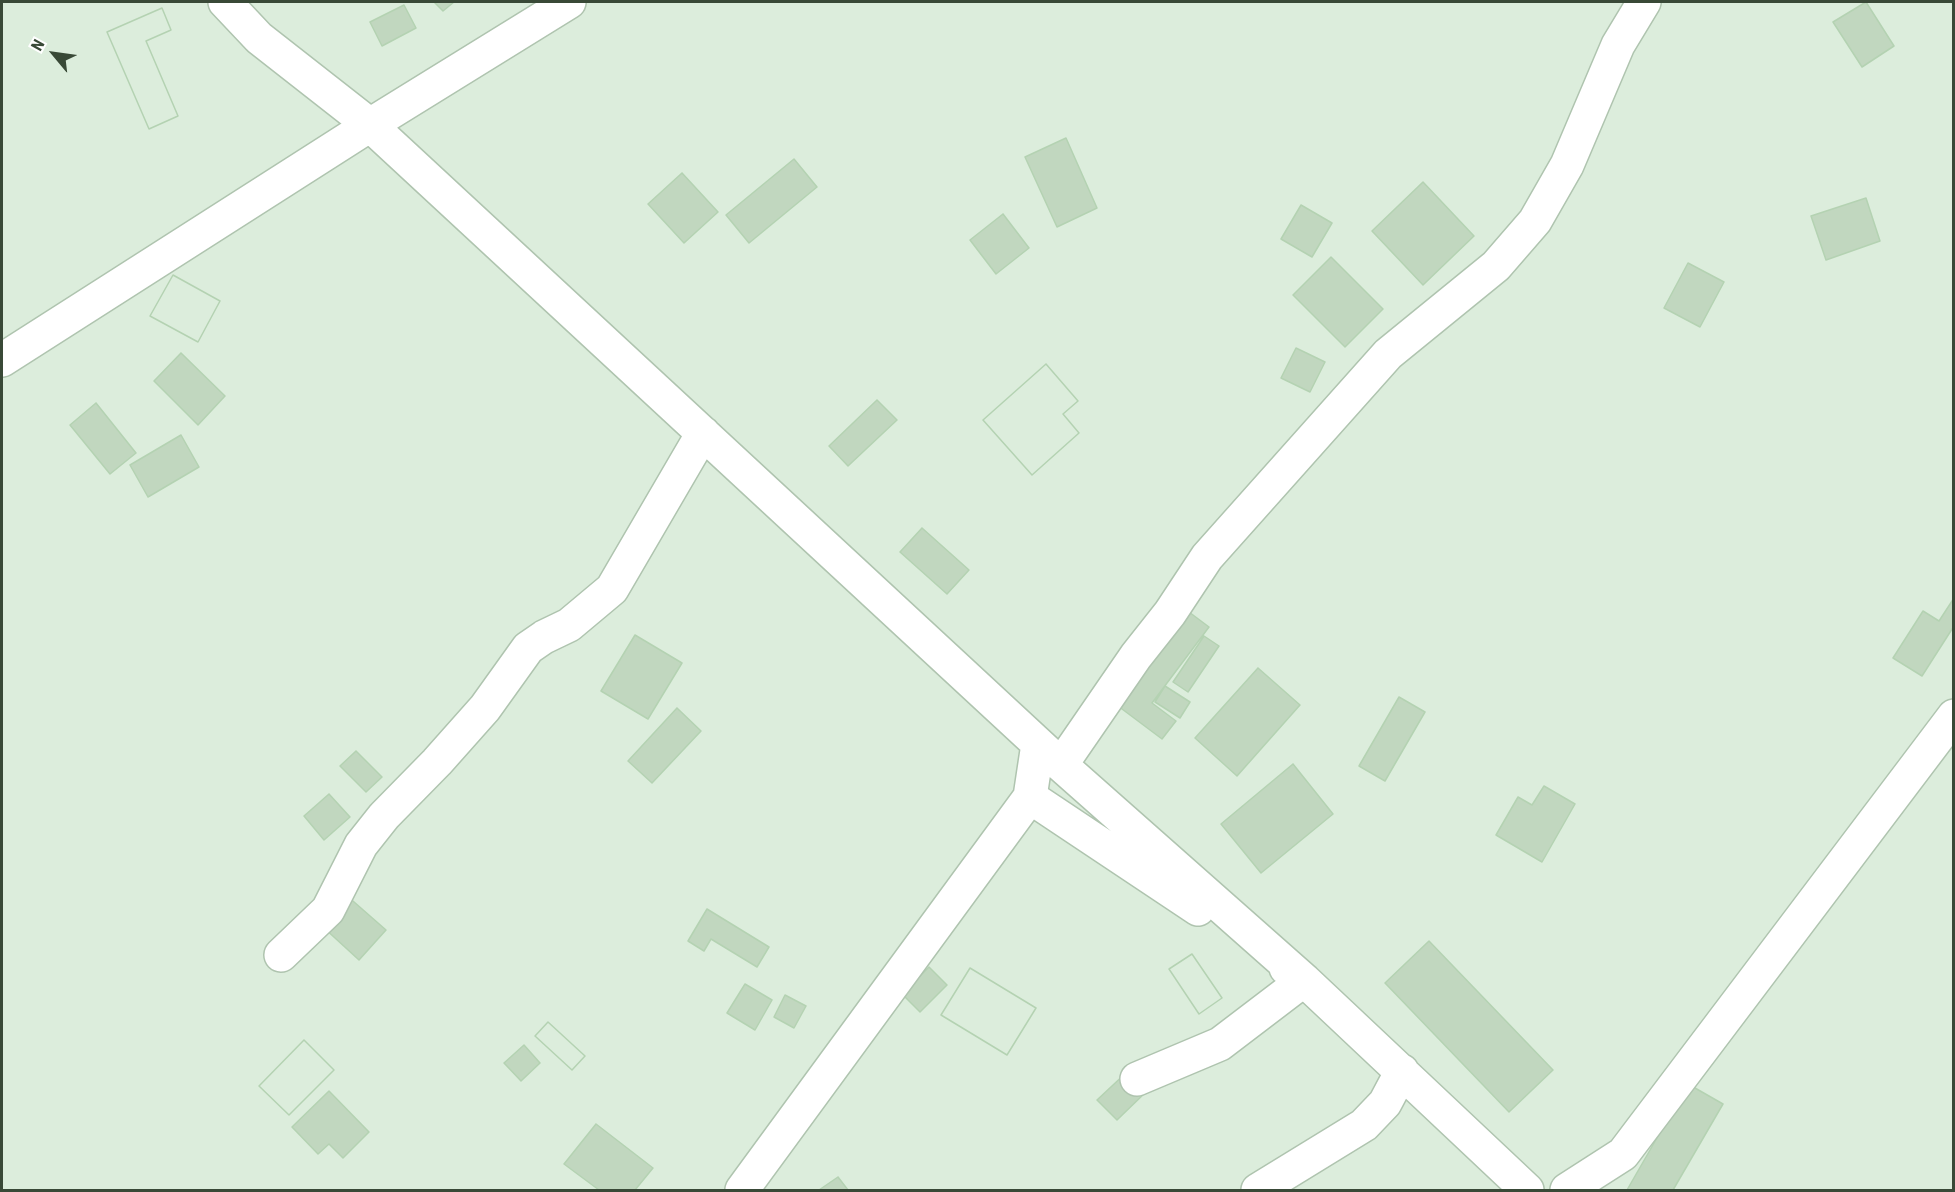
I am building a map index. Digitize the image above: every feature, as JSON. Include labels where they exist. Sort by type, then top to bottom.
[{"type":"street","points":[[225,2],[259,38],[370,125],[1050,754],[1304,980],[1527,1191]]},
{"type":"street","points":[[2,360],[370,125],[569,2]]},
{"type":"street","points":[[742,1191],[1030,797],[1050,754],[1136,656],[1170,613],[1208,557],[1389,354],[1496,266],[1535,221],[1567,165],[1618,45],[1644,2]]},
{"type":"street","points":[[281,955],[328,910],[361,845],[384,816],[437,762],[485,708],[528,648],[569,625],[612,589],[704,433]]},
{"type":"street","points":[[1567,1191],[1623,1154],[1953,716]]},
{"type":"street","points":[[1030,797],[1304,980]]},
{"type":"street","points":[[1137,1079],[1220,1044],[1304,980]]},
{"type":"street","points":[[1258,1191],[1364,1125],[1384,1103],[1402,1071]]},
{"type":"street","points":[[1612,1191],[1623,1154]]},
{"type":"shaded area","points":[[2,2],[1953,2],[1953,1190],[2,1190]]},
{"type":"building","points":[[434,2],[454,2],[443,11]]},
{"type":"building","points":[[1866,2],[1894,46],[1862,67],[1833,22]]},
{"type":"building","points":[[404,5],[416,28],[382,46],[370,22]]},
{"type":"building","points":[[162,8],[171,30],[146,41],[178,116],[149,129],[107,32]]},
{"type":"building","points":[[162,8],[171,30],[146,41],[178,116],[149,129],[107,32]]},
{"type":"building","points":[[1066,138],[1097,208],[1057,227],[1025,157]]},
{"type":"building","points":[[794,159],[817,187],[749,243],[726,215]]},
{"type":"building","points":[[682,173],[718,212],[684,243],[648,204]]},
{"type":"building","points":[[1423,182],[1474,236],[1423,285],[1372,231]]},
{"type":"building","points":[[1866,198],[1880,241],[1826,260],[1811,216]]},
{"type":"building","points":[[1301,205],[1332,223],[1312,257],[1281,239]]},
{"type":"building","points":[[1003,214],[1029,248],[996,274],[970,240]]},
{"type":"building","points":[[1331,257],[1383,309],[1345,347],[1293,295]]},
{"type":"building","points":[[1688,263],[1724,282],[1700,327],[1664,308]]},
{"type":"building","points":[[173,275],[220,301],[198,342],[150,316]]},
{"type":"building","points":[[173,275],[220,301],[198,342],[150,316]]},
{"type":"building","points":[[1296,348],[1325,362],[1310,392],[1281,378]]},
{"type":"building","points":[[181,353],[225,396],[198,425],[154,381]]},
{"type":"building","points":[[1046,364],[1078,401],[1063,414],[1079,433],[1032,475],[983,420]]},
{"type":"building","points":[[1046,364],[1078,401],[1063,414],[1079,433],[1032,475],[983,420]]},
{"type":"building","points":[[877,400],[897,420],[848,466],[829,446]]},
{"type":"building","points":[[96,403],[136,453],[110,474],[70,425]]},
{"type":"building","points":[[181,435],[199,467],[148,497],[130,465]]},
{"type":"building","points":[[922,528],[969,570],[947,594],[900,552]]},
{"type":"building","points":[[1954,598],[1954,626],[1922,676],[1893,658],[1923,611],[1939,621]]},
{"type":"building","points":[[1177,603],[1209,627],[1152,703],[1176,721],[1162,739],[1106,697]]},
{"type":"building","points":[[635,635],[682,663],[648,719],[601,691]]},
{"type":"building","points":[[1204,636],[1219,646],[1188,692],[1173,682]]},
{"type":"building","points":[[1258,668],[1300,705],[1237,776],[1195,738]]},
{"type":"building","points":[[1165,686],[1190,702],[1180,718],[1155,702]]},
{"type":"building","points":[[1399,697],[1425,712],[1385,781],[1359,766]]},
{"type":"building","points":[[677,708],[701,731],[652,783],[628,761]]},
{"type":"building","points":[[356,751],[382,777],[366,792],[340,766]]},
{"type":"building","points":[[1293,764],[1333,814],[1261,873],[1221,824]]},
{"type":"building","points":[[1544,786],[1575,804],[1542,862],[1496,835],[1518,797],[1532,805]]},
{"type":"building","points":[[329,794],[350,817],[324,840],[304,816]]},
{"type":"building","points":[[337,887],[386,930],[359,960],[311,916]]},
{"type":"building","points":[[707,909],[769,947],[757,967],[711,939],[704,951],[688,941]]},
{"type":"building","points":[[1429,941],[1553,1070],[1509,1112],[1385,983]]},
{"type":"building","points":[[1192,954],[1222,998],[1199,1014],[1169,969]]},
{"type":"building","points":[[1192,954],[1222,998],[1199,1014],[1169,969]]},
{"type":"building","points":[[929,967],[947,985],[920,1012],[902,994]]},
{"type":"building","points":[[970,968],[1036,1008],[1007,1055],[941,1015]]},
{"type":"building","points":[[970,968],[1036,1008],[1007,1055],[941,1015]]},
{"type":"building","points":[[745,984],[772,1000],[755,1030],[727,1013]]},
{"type":"building","points":[[785,995],[806,1006],[794,1028],[774,1017]]},
{"type":"building","points":[[548,1022],[585,1056],[572,1070],[535,1036]]},
{"type":"building","points":[[548,1022],[585,1056],[572,1070],[535,1036]]},
{"type":"building","points":[[304,1040],[334,1070],[289,1115],[259,1086]]},
{"type":"building","points":[[304,1040],[334,1070],[289,1115],[259,1086]]},
{"type":"building","points":[[524,1045],[540,1063],[521,1081],[504,1063]]},
{"type":"building","points":[[1128,1071],[1147,1091],[1117,1120],[1097,1100]]},
{"type":"building","points":[[1688,1084],[1723,1104],[1673,1190],[1627,1190]]},
{"type":"building","points":[[329,1091],[369,1132],[343,1158],[329,1144],[318,1154],[292,1127]]},
{"type":"building","points":[[596,1124],[653,1168],[635,1190],[599,1190],[564,1164]]},
{"type":"building","points":[[838,1177],[848,1190],[819,1190]]}]
